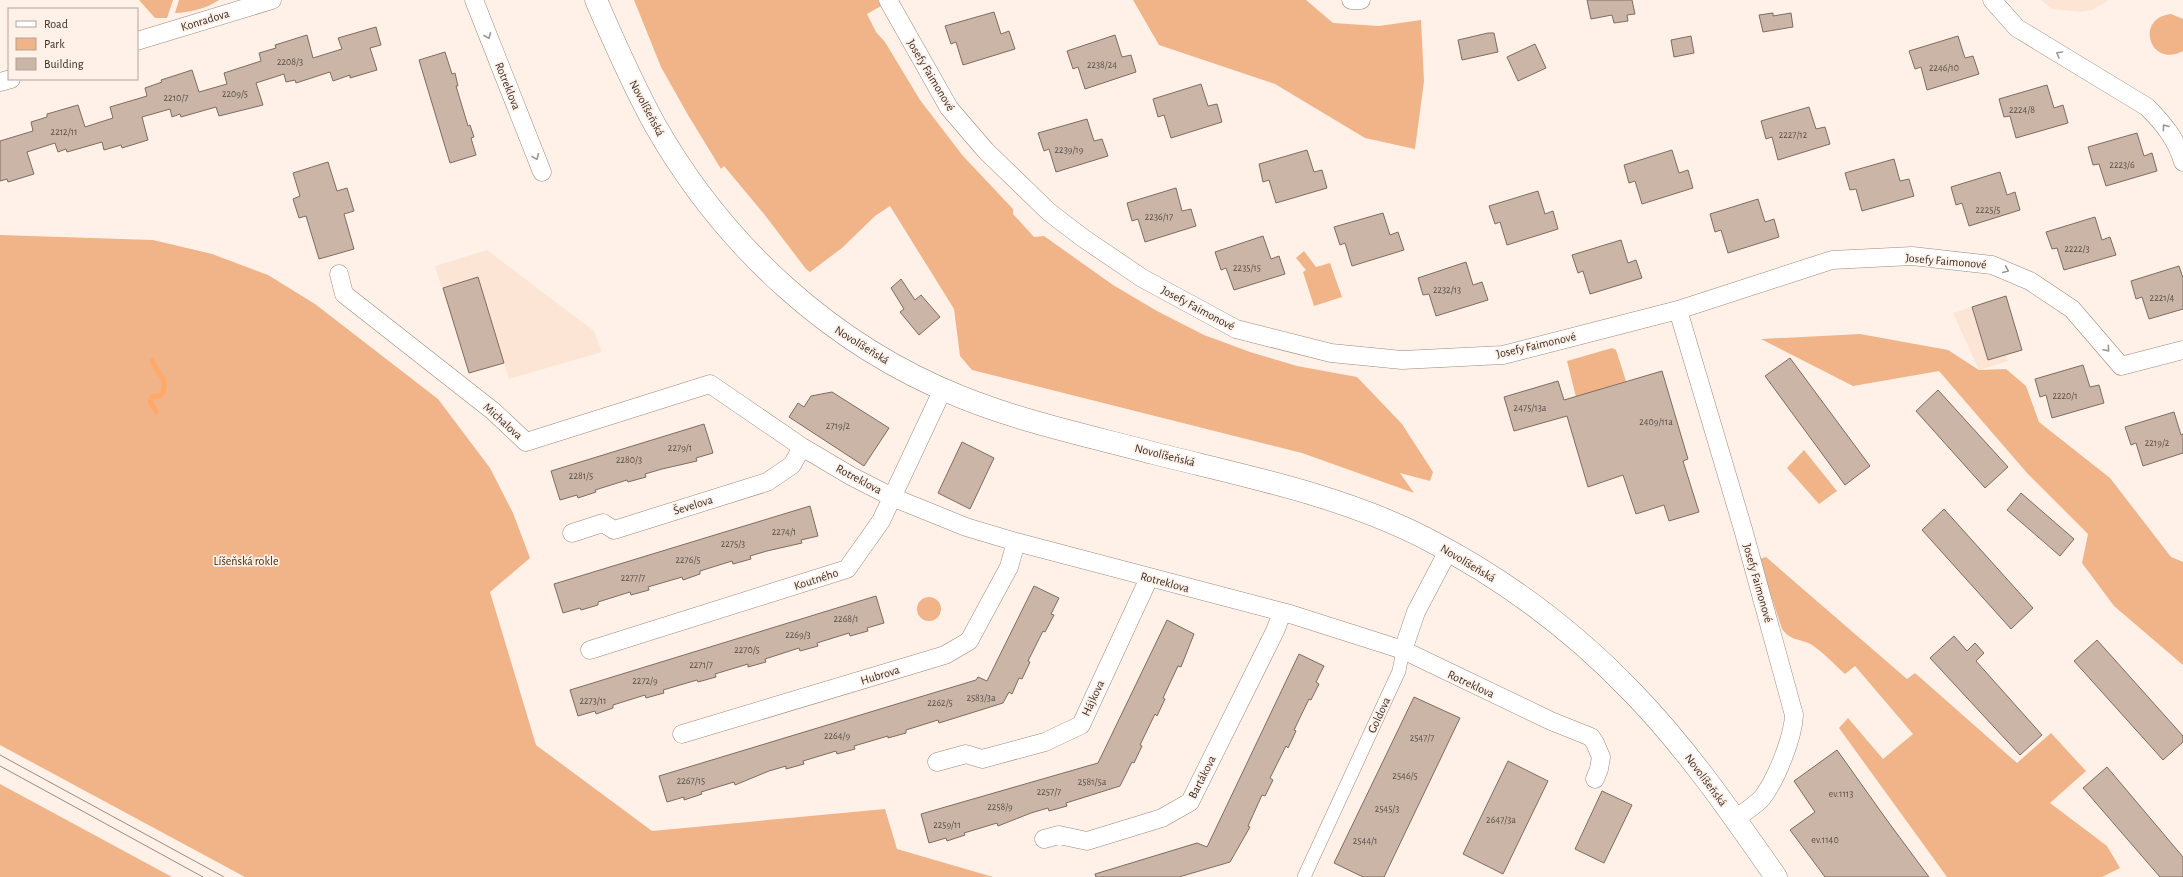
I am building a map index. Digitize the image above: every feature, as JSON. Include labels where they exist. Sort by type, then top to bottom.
[{"type":"street","name":"Konradova","points":[[138,41],[272,0]]},
{"type":"street","name":"Rotreklova","points":[[474,0],[542,172]]},
{"type":"street","name":"Novolíšeňská","points":[[596,0],[632,80],[657,128],[691,181],[736,238],[784,286],[835,329],[894,366],[943,390],[1028,420],[1263,481],[1342,504],[1405,529],[1448,551],[1528,601],[1549,616],[1591,652],[1636,696],[1697,768],[1776,877]]},
{"type":"street","name":"Josefy Faimonové","points":[[888,0],[949,108],[986,151],[1048,212],[1142,278],[1236,329],[1331,353],[1402,360],[1503,355],[1678,310],[1832,260],[1912,256],[1992,265],[2030,281],[2072,309],[2121,366],[2183,350]]},
{"type":"street","points":[[1351,0],[1361,0]]},
{"type":"street","points":[[1992,0],[2016,28],[2147,108],[2159,119],[2173,137],[2183,162]]},
{"type":"street","name":"Michalova","points":[[338,274],[344,294],[487,406],[526,442],[710,384]]},
{"type":"street","name":"Josefy Faimonové","points":[[1678,310],[1743,529],[1794,715],[1793,731],[1789,743],[1765,793],[1757,803],[1735,819]]},
{"type":"street","name":"Rotreklova","points":[[710,384],[802,447],[851,476],[892,496],[966,527],[1016,542],[1282,613],[1403,650],[1551,721],[1591,737],[1596,743],[1601,757],[1599,769],[1595,779]]},
{"type":"street","name":"Koutného","points":[[590,650],[847,569],[881,521],[943,390]]},
{"type":"street","name":"Ševelova","points":[[572,533],[603,523],[614,530],[767,482],[792,465],[802,447]]},
{"type":"street","name":"Hubrova","points":[[682,734],[945,656],[969,641],[1009,567],[1016,542]]},
{"type":"street","name":"Goldova","points":[[1304,877],[1399,671],[1403,650],[1416,612],[1448,551]]},
{"type":"street","name":"Hájkova","points":[[937,762],[966,754],[982,759],[1045,742],[1080,725],[1149,578]]},
{"type":"street","name":"Bartákova","points":[[1044,839],[1059,835],[1087,841],[1162,818],[1190,802],[1275,631],[1282,613]]},
{"type":"shaded area","points":[[2041,0],[2109,0],[2092,10],[2081,12],[2052,9]]},
{"type":"shaded area","points":[[487,250],[594,331],[602,352],[509,379],[504,363],[469,373],[435,266]]},
{"type":"shaded area","points":[[2006,296],[2022,350],[2006,355],[2008,361],[1979,370],[1953,313]]},
{"type":"green space","points":[[139,0],[173,0],[167,18],[155,18]]},
{"type":"green space","points":[[179,0],[219,0],[198,10],[175,13]]},
{"type":"green space","points":[[634,0],[878,0],[881,6],[867,14],[876,32],[885,42],[920,100],[963,156],[1013,209],[1013,214],[1034,237],[1044,236],[1113,285],[1157,311],[1204,335],[1250,352],[1297,366],[1357,377],[1402,424],[1433,472],[1430,481],[1400,473],[1414,493],[1302,453],[972,370],[960,356],[954,309],[890,206],[875,216],[842,248],[810,272],[806,269],[764,214],[724,166],[721,169],[661,67]]},
{"type":"green space","points":[[1133,0],[1306,0],[1333,23],[1379,26],[1421,20],[1424,81],[1415,149],[1365,138],[1275,84],[1159,45]]},
{"type":"green space","points":[[2171,14],[2183,19],[2183,51],[2171,55],[2162,53],[2155,48],[2151,41],[2150,32],[2153,24],[2160,17]]},
{"type":"green space","name":"Líšeňská rokle","points":[[0,235],[153,240],[212,254],[268,275],[315,304],[438,399],[490,468],[513,513],[530,558],[490,592],[536,745],[652,831],[885,809],[897,849],[993,877],[245,877],[0,745]]},
{"type":"green space","points":[[1304,251],[1316,267],[1330,263],[1342,297],[1314,306],[1303,272],[1306,270],[1296,258]]},
{"type":"green space","points":[[1860,334],[1948,350],[1979,370],[2006,369],[2026,386],[2039,422],[2110,478],[2171,557],[2183,562],[2183,665],[2114,606],[2082,563],[2088,534],[2027,473],[1939,371],[1853,386],[1761,339]]},
{"type":"green space","points":[[1612,348],[1616,350],[1626,381],[1576,397],[1567,361]]},
{"type":"green space","points":[[1804,450],[1837,491],[1819,504],[1787,468]]},
{"type":"green space","points":[[1766,557],[1907,679],[1915,673],[2017,763],[2051,733],[2086,771],[2050,803],[2107,846],[2120,868],[2102,877],[1947,877],[1839,728],[1848,718],[1883,759],[1913,734],[1855,666],[1845,674],[1812,645],[1789,636],[1782,629],[1759,559]]},
{"type":"green space","points":[[929,597],[934,598],[940,604],[940,614],[934,620],[929,621],[924,620],[918,614],[917,609],[918,604],[924,598]]},
{"type":"green space","points":[[0,784],[172,877],[0,877]]},
{"type":"building","points":[[1587,0],[1632,0],[1635,14],[1627,15],[1628,21],[1614,23],[1612,15],[1591,19]]},
{"type":"building","points":[[994,12],[1001,34],[1009,31],[1015,49],[963,65],[956,42],[951,44],[945,26]]},
{"type":"building","points":[[1773,13],[1773,16],[1791,13],[1793,27],[1763,32],[1759,15]]},
{"type":"building","points":[[376,27],[381,45],[370,48],[377,70],[350,78],[350,75],[333,81],[330,72],[296,83],[295,80],[286,82],[284,74],[256,83],[263,105],[219,116],[216,107],[181,117],[180,114],[172,117],[170,109],[142,117],[148,140],[122,148],[121,145],[104,150],[102,142],[67,152],[66,149],[58,152],[55,143],[27,152],[34,174],[8,182],[7,179],[0,181],[0,141],[33,131],[31,122],[47,117],[47,114],[78,105],[85,127],[113,118],[110,107],[147,96],[145,88],[162,82],[161,80],[192,70],[199,92],[227,84],[224,73],[261,61],[259,53],[276,48],[275,45],[307,35],[313,58],[342,49],[338,38]]},
{"type":"building","points":[[1494,33],[1498,52],[1462,60],[1458,40]]},
{"type":"building","points":[[1115,35],[1122,57],[1131,55],[1136,72],[1085,89],[1078,67],[1073,69],[1067,51]]},
{"type":"building","points":[[1691,36],[1694,53],[1674,57],[1671,40]]},
{"type":"building","points":[[1958,36],[1965,58],[1973,56],[1979,74],[1927,90],[1921,67],[1915,69],[1909,51]]},
{"type":"building","points":[[1535,44],[1546,68],[1518,81],[1507,57]]},
{"type":"building","points":[[445,52],[452,74],[455,73],[458,86],[456,86],[468,126],[470,125],[474,137],[471,138],[476,155],[450,163],[419,60]]},
{"type":"building","points":[[1201,84],[1208,106],[1217,104],[1222,122],[1171,138],[1164,115],[1158,117],[1153,99]]},
{"type":"building","points":[[2047,85],[2054,108],[2063,105],[2068,123],[2016,138],[2010,116],[2004,117],[1999,99]]},
{"type":"building","points":[[1809,107],[1816,129],[1825,127],[1830,144],[1778,160],[1772,137],[1766,139],[1761,121]]},
{"type":"building","points":[[1087,119],[1094,141],[1102,139],[1108,156],[1056,172],[1049,149],[1044,151],[1038,133]]},
{"type":"building","points":[[2137,133],[2144,156],[2152,153],[2157,171],[2106,186],[2099,164],[2093,165],[2088,147]]},
{"type":"building","points":[[1307,150],[1314,172],[1322,170],[1327,188],[1276,203],[1269,180],[1263,182],[1259,164]]},
{"type":"building","points":[[1672,150],[1679,173],[1688,170],[1693,188],[1642,204],[1635,181],[1629,183],[1624,165]]},
{"type":"building","points":[[1894,159],[1900,181],[1909,179],[1914,196],[1862,211],[1856,189],[1850,190],[1845,173]]},
{"type":"building","points":[[328,162],[337,191],[347,188],[354,211],[344,214],[354,249],[319,259],[306,216],[299,218],[293,199],[300,196],[293,173]]},
{"type":"building","points":[[2000,172],[2007,195],[2015,192],[2020,210],[1969,226],[1962,203],[1956,205],[1951,187]]},
{"type":"building","points":[[1176,188],[1182,211],[1191,209],[1196,226],[1145,242],[1138,219],[1132,221],[1127,203]]},
{"type":"building","points":[[1538,191],[1545,214],[1553,211],[1558,229],[1507,245],[1500,222],[1495,224],[1489,206]]},
{"type":"building","points":[[1758,199],[1765,222],[1774,219],[1779,237],[1728,253],[1721,230],[1715,232],[1710,214]]},
{"type":"building","points":[[1383,213],[1390,235],[1398,232],[1404,250],[1352,266],[1345,243],[1340,245],[1334,227]]},
{"type":"building","points":[[2095,217],[2102,240],[2110,237],[2116,255],[2064,270],[2057,248],[2052,249],[2046,232]]},
{"type":"building","points":[[1263,236],[1271,259],[1279,256],[1285,274],[1234,290],[1226,268],[1221,270],[1215,252]]},
{"type":"building","points":[[1621,240],[1628,263],[1636,260],[1642,278],[1590,294],[1583,271],[1578,273],[1572,255]]},
{"type":"building","points":[[1466,262],[1473,285],[1482,282],[1488,300],[1436,316],[1429,294],[1423,295],[1418,278]]},
{"type":"building","points":[[2179,266],[2183,278],[2183,309],[2149,319],[2142,297],[2136,299],[2131,281]]},
{"type":"building","points":[[478,277],[504,363],[469,373],[443,288]]},
{"type":"building","points":[[901,279],[915,300],[921,295],[940,317],[919,335],[900,312],[904,309],[891,288]]},
{"type":"building","points":[[2006,296],[2022,350],[1988,360],[1972,307]]},
{"type":"building","points":[[1790,358],[1870,466],[1845,485],[1765,376]]},
{"type":"building","points":[[2083,365],[2090,387],[2099,385],[2104,403],[2052,418],[2046,395],[2040,397],[2035,379]]},
{"type":"building","points":[[1662,371],[1688,459],[1683,461],[1699,512],[1669,521],[1664,505],[1636,514],[1623,475],[1588,487],[1567,416],[1514,431],[1504,397],[1558,381],[1564,400]]},
{"type":"building","points":[[1938,390],[2008,467],[1985,488],[1916,411]]},
{"type":"building","points":[[832,392],[889,428],[864,466],[789,417],[798,403],[804,407],[811,396]]},
{"type":"building","points":[[2174,412],[2181,435],[2183,434],[2183,453],[2143,466],[2136,443],[2131,445],[2125,427]]},
{"type":"building","points":[[704,424],[713,453],[696,458],[697,461],[645,474],[646,477],[628,482],[627,480],[595,490],[596,492],[578,498],[577,495],[560,500],[551,471]]},
{"type":"building","points":[[962,442],[994,458],[970,509],[938,493]]},
{"type":"building","points":[[2021,493],[2074,539],[2060,556],[2007,510]]},
{"type":"building","points":[[810,506],[818,536],[801,540],[802,543],[750,556],[751,559],[733,564],[732,561],[700,571],[700,574],[683,580],[682,577],[648,587],[649,590],[631,595],[630,592],[598,602],[598,605],[563,613],[554,584]]},
{"type":"building","points":[[1944,509],[2033,608],[2011,629],[1922,530]]},
{"type":"building","points":[[1034,586],[1059,598],[1051,614],[1054,615],[1045,632],[1043,631],[1028,661],[1030,662],[1022,679],[1019,678],[1012,694],[1009,692],[1003,703],[939,723],[938,720],[906,730],[906,733],[888,738],[888,736],[854,746],[855,749],[837,754],[836,751],[803,761],[804,764],[786,769],[786,766],[769,771],[735,785],[734,782],[701,792],[702,794],[684,800],[684,797],[667,802],[659,776],[976,680],[978,677],[987,681]]},
{"type":"building","points":[[876,596],[884,623],[867,628],[868,631],[850,636],[849,633],[817,643],[818,646],[800,651],[799,648],[765,659],[766,662],[748,667],[748,664],[715,674],[716,677],[698,682],[697,680],[663,690],[664,693],[646,698],[645,695],[613,705],[613,708],[596,714],[595,711],[578,716],[570,690]]},
{"type":"building","points":[[1167,620],[1194,634],[1181,667],[1178,666],[1163,698],[1165,699],[1157,716],[1155,714],[1140,745],[1142,746],[1134,763],[1132,762],[1120,786],[1066,803],[1067,806],[1049,811],[1048,808],[998,826],[997,823],[964,833],[965,835],[947,841],[946,838],[929,843],[921,814],[1098,763]]},
{"type":"building","points":[[1954,636],[1967,651],[1975,643],[1984,653],[1976,661],[2042,735],[2020,755],[1930,658]]},
{"type":"building","points":[[2097,640],[2183,736],[2183,742],[2163,760],[2074,661]]},
{"type":"building","points":[[1299,654],[1324,666],[1316,682],[1319,684],[1311,700],[1309,699],[1294,730],[1296,731],[1288,748],[1286,746],[1270,778],[1273,780],[1265,796],[1262,795],[1248,826],[1250,827],[1230,862],[1179,877],[1096,877],[1095,874],[1197,843],[1207,847]]},
{"type":"building","points":[[1414,697],[1460,718],[1384,877],[1363,877],[1334,863]]},
{"type":"building","points":[[1837,750],[1929,877],[1825,877],[1790,830],[1815,812],[1794,781]]},
{"type":"building","points":[[1508,761],[1548,781],[1503,874],[1463,854]]},
{"type":"building","points":[[2107,767],[2183,857],[2183,877],[2160,877],[2083,788]]},
{"type":"building","points":[[1602,791],[1632,805],[1604,863],[1575,849]]},
{"type":"waterway","points":[[152,360],[164,380],[164,389],[161,395],[152,397],[150,401],[156,412]]},
{"type":"tram line","points":[[0,755],[224,877]]},
{"type":"tram line","points":[[0,766],[203,877]]}]
